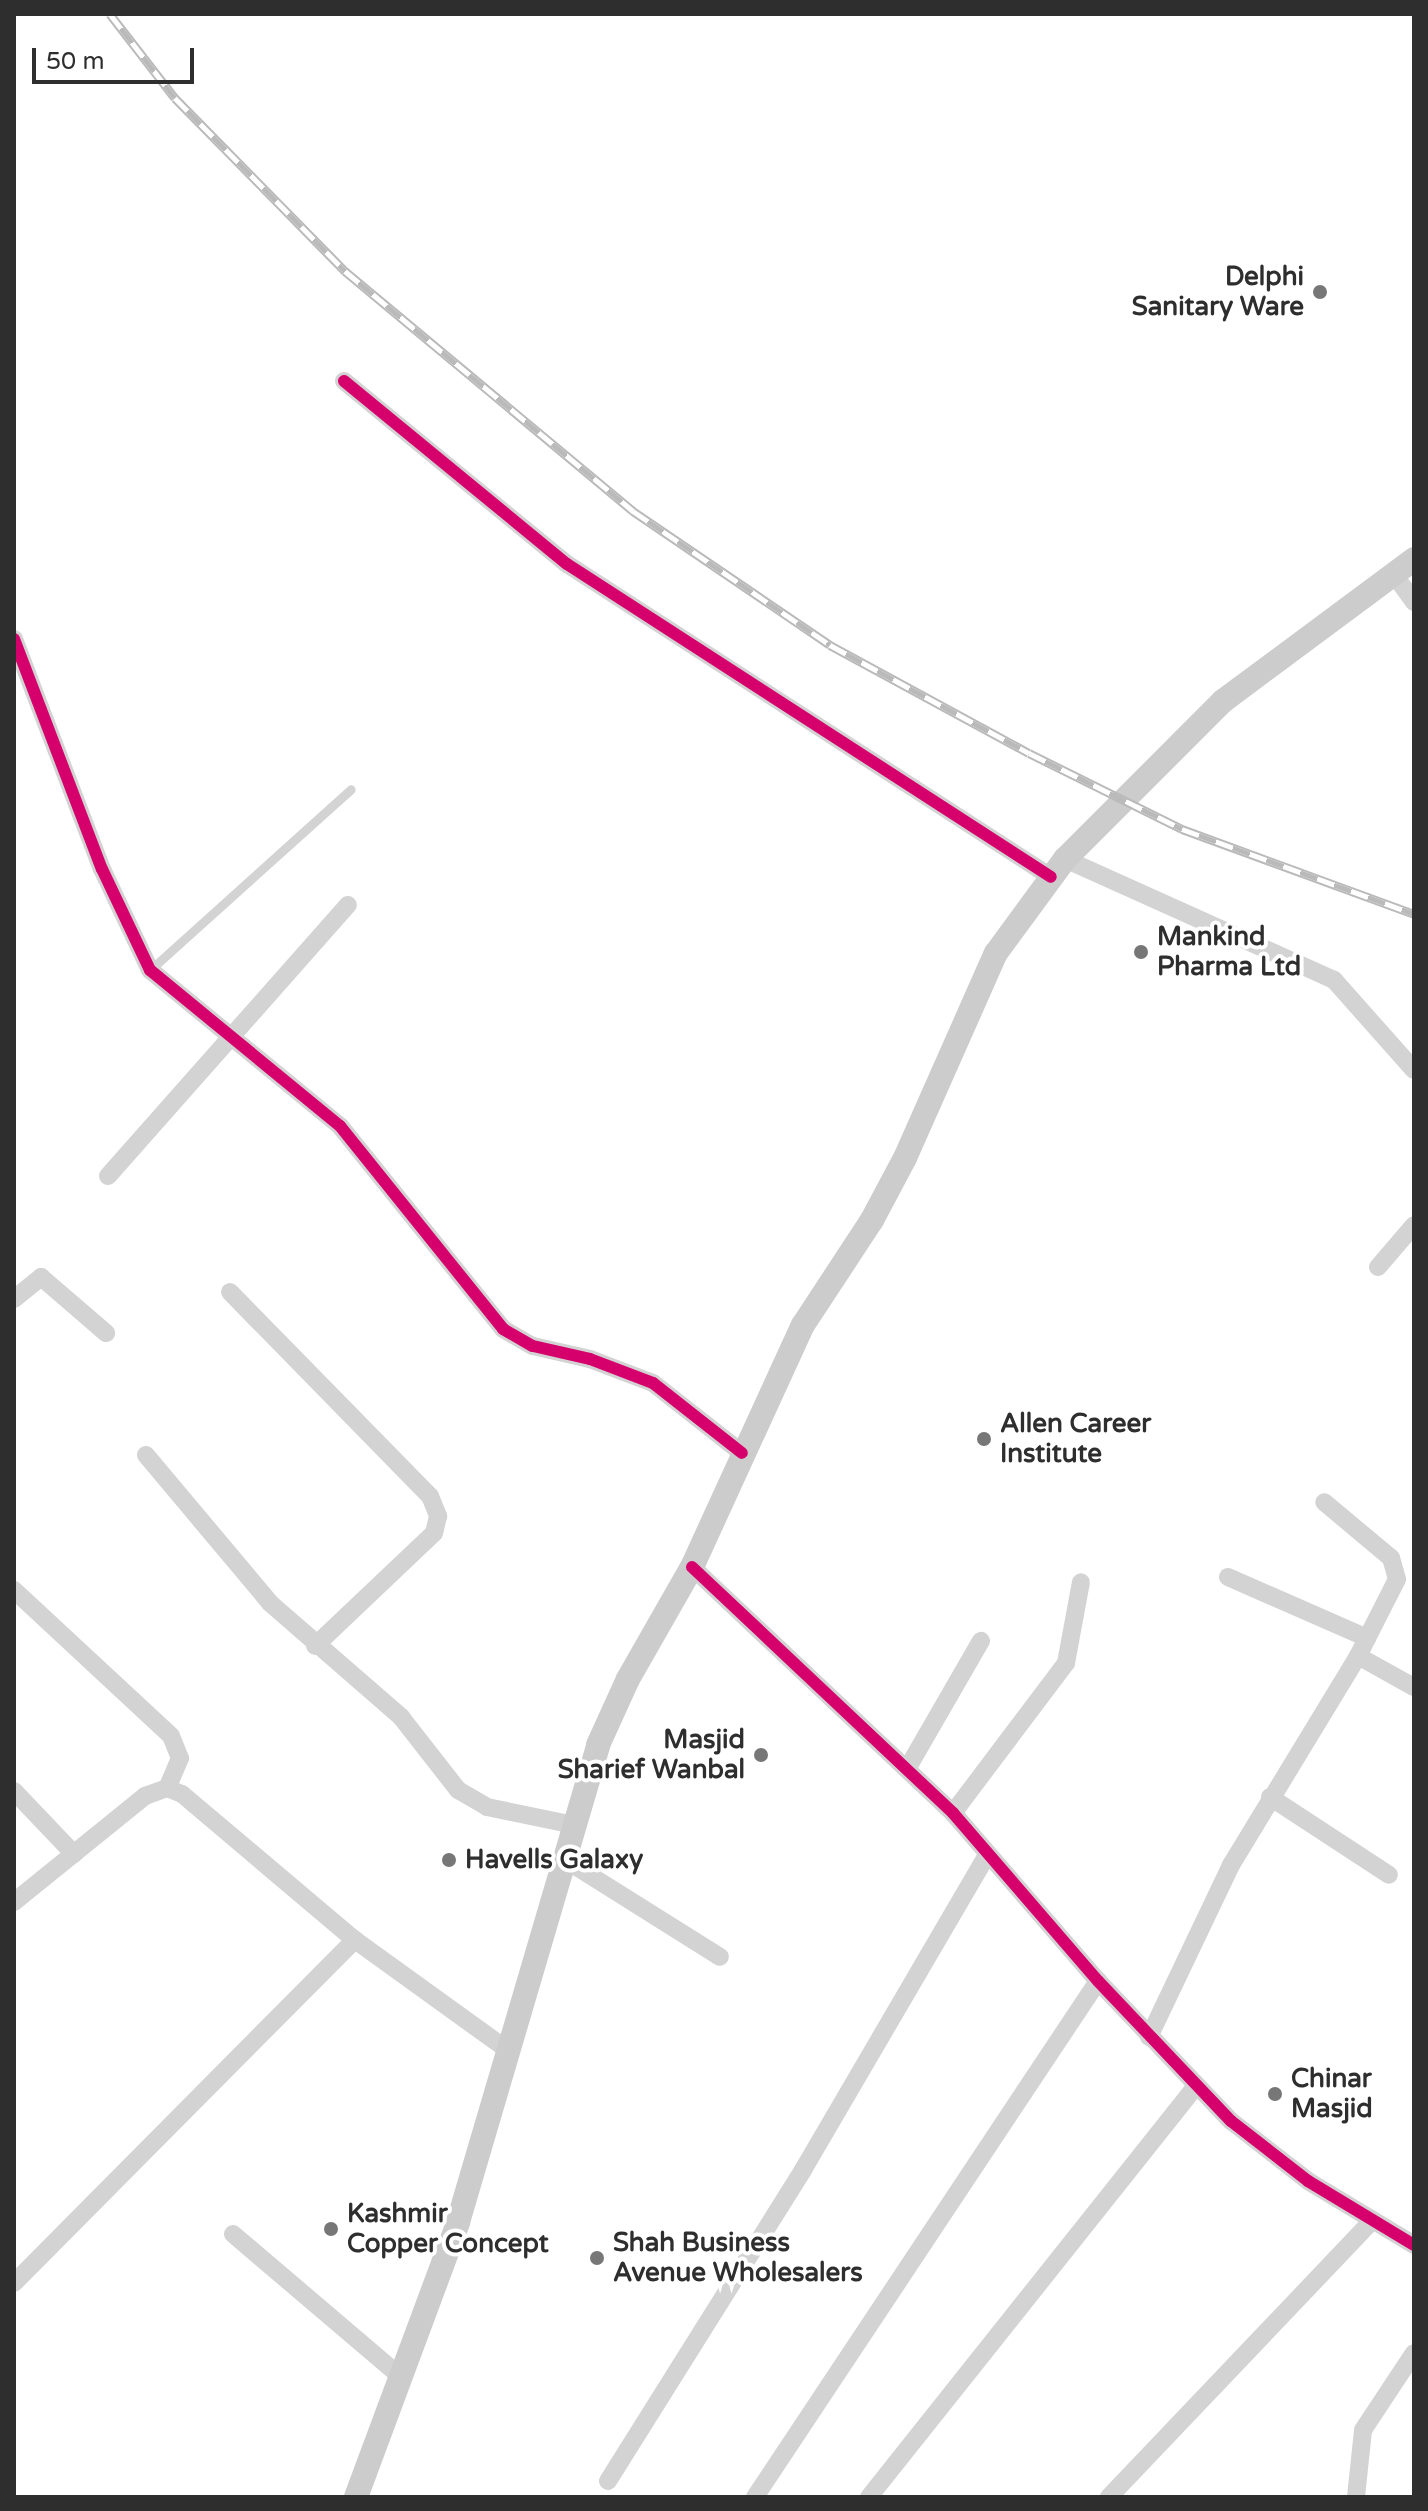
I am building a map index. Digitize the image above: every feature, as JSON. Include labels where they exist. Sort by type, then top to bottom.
[{"type":"main road","points":[[353,2493],[401,2377],[458,2222],[506,2049],[598,1745],[628,1679],[692,1567],[803,1325],[872,1220],[905,1158],[996,953],[1058,868],[1223,701],[1414,559]]},
{"type":"street","points":[[344,381],[567,564],[1058,868],[1334,980],[1414,1070]]},
{"type":"street","points":[[1393,573],[1414,602]]},
{"type":"street","points":[[14,639],[102,869],[150,970],[340,1126],[503,1329],[533,1346],[590,1359],[653,1383],[742,1453]]},
{"type":"street","points":[[108,1176],[348,905]]},
{"type":"street","points":[[1378,1267],[1414,1225]]},
{"type":"street","points":[[14,1299],[41,1277],[106,1333]]},
{"type":"street","points":[[230,1292],[430,1496],[438,1516],[434,1533],[315,1646]]},
{"type":"street","points":[[146,1455],[270,1603],[315,1646],[401,1717],[447,1779],[472,1801],[574,1825]]},
{"type":"street","points":[[1149,2037],[1231,1865],[1358,1656],[1397,1579],[1397,1564],[1324,1502]]},
{"type":"street","points":[[692,1567],[953,1813],[1098,1981],[1196,2086],[1260,2146],[1371,2222],[1414,2245]]},
{"type":"street","points":[[1228,1577],[1367,1638]]},
{"type":"street","points":[[953,1813],[1066,1663],[1081,1582]]},
{"type":"street","points":[[14,1590],[171,1736],[180,1758],[167,1788]]},
{"type":"street","points":[[907,1769],[981,1641]]},
{"type":"street","points":[[1358,1656],[1414,1687]]},
{"type":"street","points":[[14,1902],[145,1796],[167,1788],[182,1794],[355,1940],[506,2049]]},
{"type":"street","points":[[14,1791],[74,1854]]},
{"type":"street","points":[[1270,1797],[1389,1875]]},
{"type":"street","points":[[608,2481],[803,2170],[987,1855]]},
{"type":"street","points":[[564,1859],[720,1957]]},
{"type":"street","points":[[14,2283],[355,1940]]},
{"type":"street","points":[[755,2497],[1098,1981]]},
{"type":"street","points":[[869,2497],[1196,2086]]},
{"type":"street","points":[[1109,2497],[1371,2222]]},
{"type":"street","points":[[233,2234],[401,2377]]},
{"type":"street","points":[[1356,2497],[1363,2430],[1414,2353]]},
{"type":"lane","points":[[150,970],[351,789]]},
{"type":"railway","points":[[110,14],[175,98],[345,271],[633,511],[830,645],[1029,753],[1182,829],[1414,914]]},
{"type":"cycle path","points":[[344,381],[567,564],[1051,877]]},
{"type":"cycle path","points":[[14,639],[102,869],[150,970],[340,1126],[503,1329],[533,1346],[590,1359],[653,1383],[742,1453]]},
{"type":"cycle path","points":[[692,1567],[953,1813],[1098,1981],[1231,2121],[1308,2181],[1414,2245]]},
{"type":"place","name":"Delphi Sanitary Ware","points":[[1320,292]]},
{"type":"place","name":"Mankind Pharma Ltd","points":[[1141,952]]},
{"type":"place","name":"Allen Career Institute","points":[[984,1439]]},
{"type":"place","name":"Masjid Sharief Wanbal","points":[[761,1755]]},
{"type":"place","name":"Havells Galaxy","points":[[449,1860]]},
{"type":"place","name":"Chinar Masjid","points":[[1275,2094]]},
{"type":"place","name":"Kashmir Copper Concept","points":[[331,2229]]},
{"type":"place","name":"Shah Business Avenue Wholesalers","points":[[597,2258]]}]
